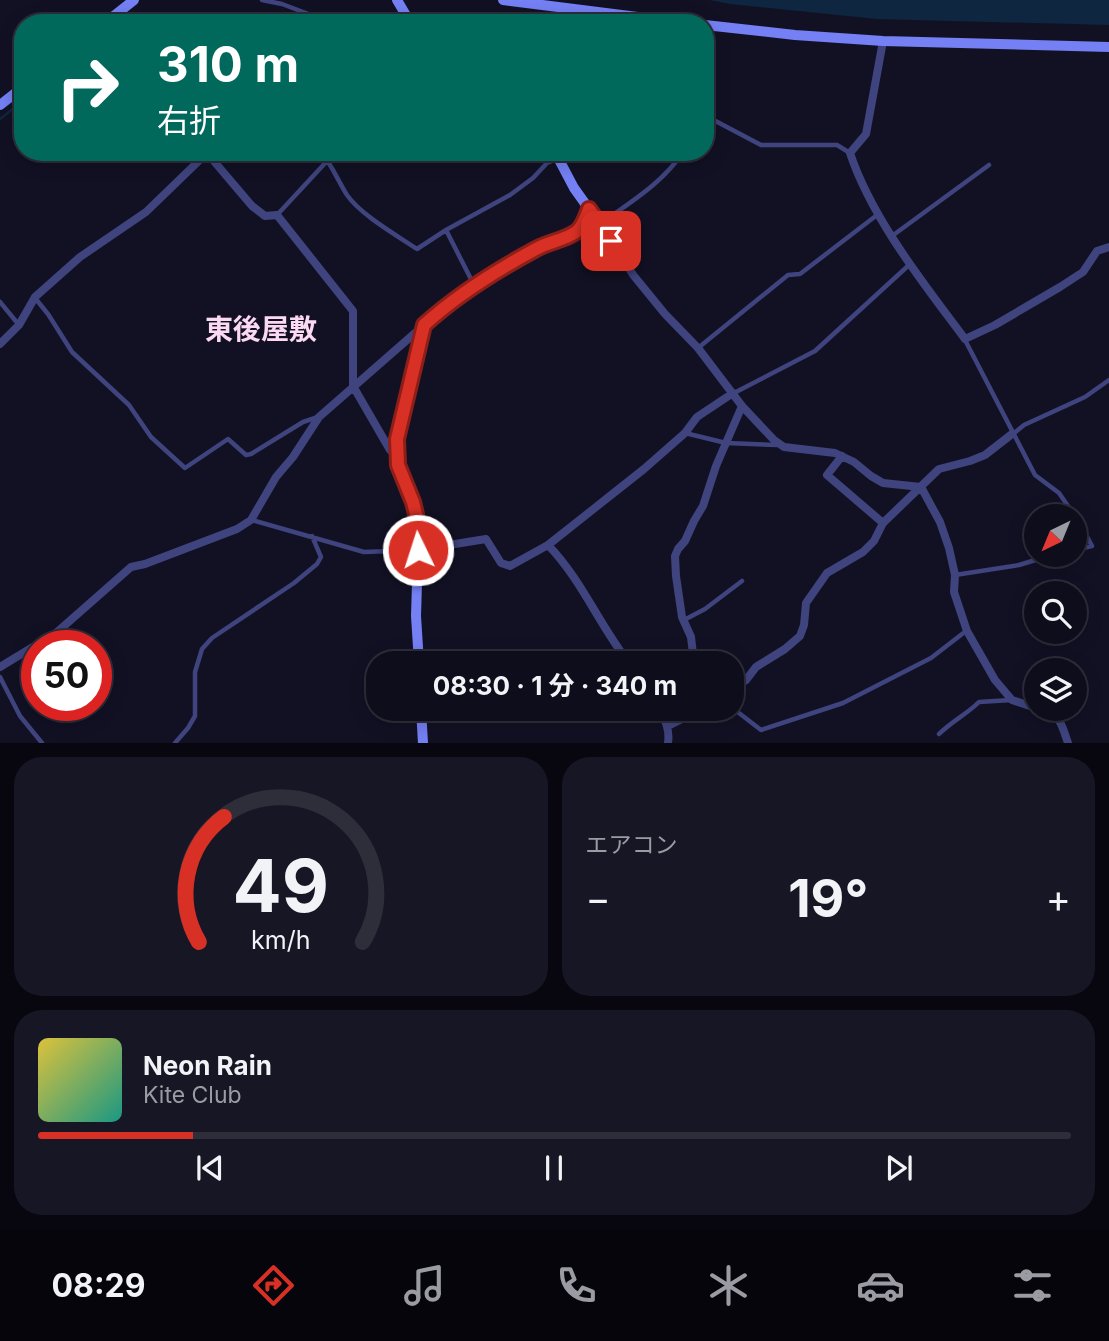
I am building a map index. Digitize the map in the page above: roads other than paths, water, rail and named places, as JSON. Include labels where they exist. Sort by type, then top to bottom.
[{"type":"main road","points":[[116,14],[134,0]]},
{"type":"main road","points":[[503,0],[614,14]]},
{"type":"main road","points":[[714,26],[883,41],[1109,47]]},
{"type":"main road","points":[[0,105],[14,94]]},
{"type":"main road","points":[[418,651],[416,514],[398,465],[397,439],[424,325],[475,286],[514,261],[541,246],[575,233],[582,226],[589,209],[560,161]]},
{"type":"main road","points":[[422,721],[423,743]]},
{"type":"street","points":[[883,41],[866,135],[850,153],[877,215],[965,339],[995,325],[1071,280],[1083,272],[1097,251],[1109,247]]},
{"type":"street","points":[[0,344],[19,325],[35,297],[80,257],[146,212],[199,161]]},
{"type":"street","points":[[214,161],[252,206],[265,216],[277,215],[353,311],[354,386],[390,450],[397,456]]},
{"type":"street","points":[[589,209],[634,276],[698,348],[742,406],[774,440],[785,447],[835,453],[854,462],[883,482],[921,487]]},
{"type":"street","points":[[0,667],[56,633],[131,567],[237,529],[251,520],[276,477],[293,457],[319,416],[424,325]]},
{"type":"street","points":[[418,550],[485,539],[501,563],[510,566],[548,545],[644,469],[685,433],[697,416],[733,393]]},
{"type":"street","points":[[693,651],[676,576],[676,556],[704,506],[716,466],[742,406]]},
{"type":"street","points":[[744,681],[756,667],[800,636],[806,603],[827,573],[863,552],[874,541],[883,523],[939,469],[985,455],[1012,434]]},
{"type":"street","points":[[842,456],[827,475],[883,523]]},
{"type":"street","points":[[921,487],[940,522],[949,548],[954,592],[967,631],[995,680],[1012,700],[1024,704]]},
{"type":"street","points":[[548,545],[561,559],[621,651]]},
{"type":"street","points":[[665,721],[668,743]]},
{"type":"street","points":[[668,726],[678,721]]},
{"type":"street","points":[[1059,721],[1068,743]]},
{"type":"lane","points":[[262,0],[308,14]]},
{"type":"lane","points":[[714,120],[761,145],[837,145],[850,153]]},
{"type":"lane","points":[[277,215],[327,161]]},
{"type":"lane","points":[[329,161],[348,197],[378,224],[417,248],[510,195],[533,178],[550,161]]},
{"type":"lane","points":[[600,224],[654,184],[677,161]]},
{"type":"lane","points":[[892,236],[989,165]]},
{"type":"lane","points":[[698,348],[788,275],[800,274],[877,215]]},
{"type":"lane","points":[[446,230],[475,286]]},
{"type":"lane","points":[[733,393],[815,351],[911,264]]},
{"type":"lane","points":[[35,297],[72,352],[129,405],[151,437],[185,468],[228,439],[246,455],[251,454],[303,422],[319,416]]},
{"type":"lane","points":[[0,302],[19,325]]},
{"type":"lane","points":[[965,339],[1035,475],[1059,493],[1067,504]]},
{"type":"lane","points":[[1012,434],[1024,425],[1084,397],[1109,380]]},
{"type":"lane","points":[[685,433],[726,443],[781,445]]},
{"type":"lane","points":[[251,520],[365,552],[418,550]]},
{"type":"lane","points":[[175,743],[195,716],[195,672],[202,649],[212,638],[317,564],[321,557],[312,536]]},
{"type":"lane","points":[[954,575],[1024,563]]},
{"type":"lane","points":[[684,620],[705,609],[742,581]]},
{"type":"lane","points":[[744,717],[761,730],[844,704],[931,658],[967,631]]},
{"type":"lane","points":[[0,677],[20,716],[42,743]]},
{"type":"lane","points":[[939,734],[979,702],[1012,700]]},
{"type":"water","points":[[710,0],[1109,0],[1109,25],[877,19]]},
{"type":"waterway","points":[[0,119],[14,108]]},
{"type":"district","name":"東後屋敷","points":[[261,329]]}]
